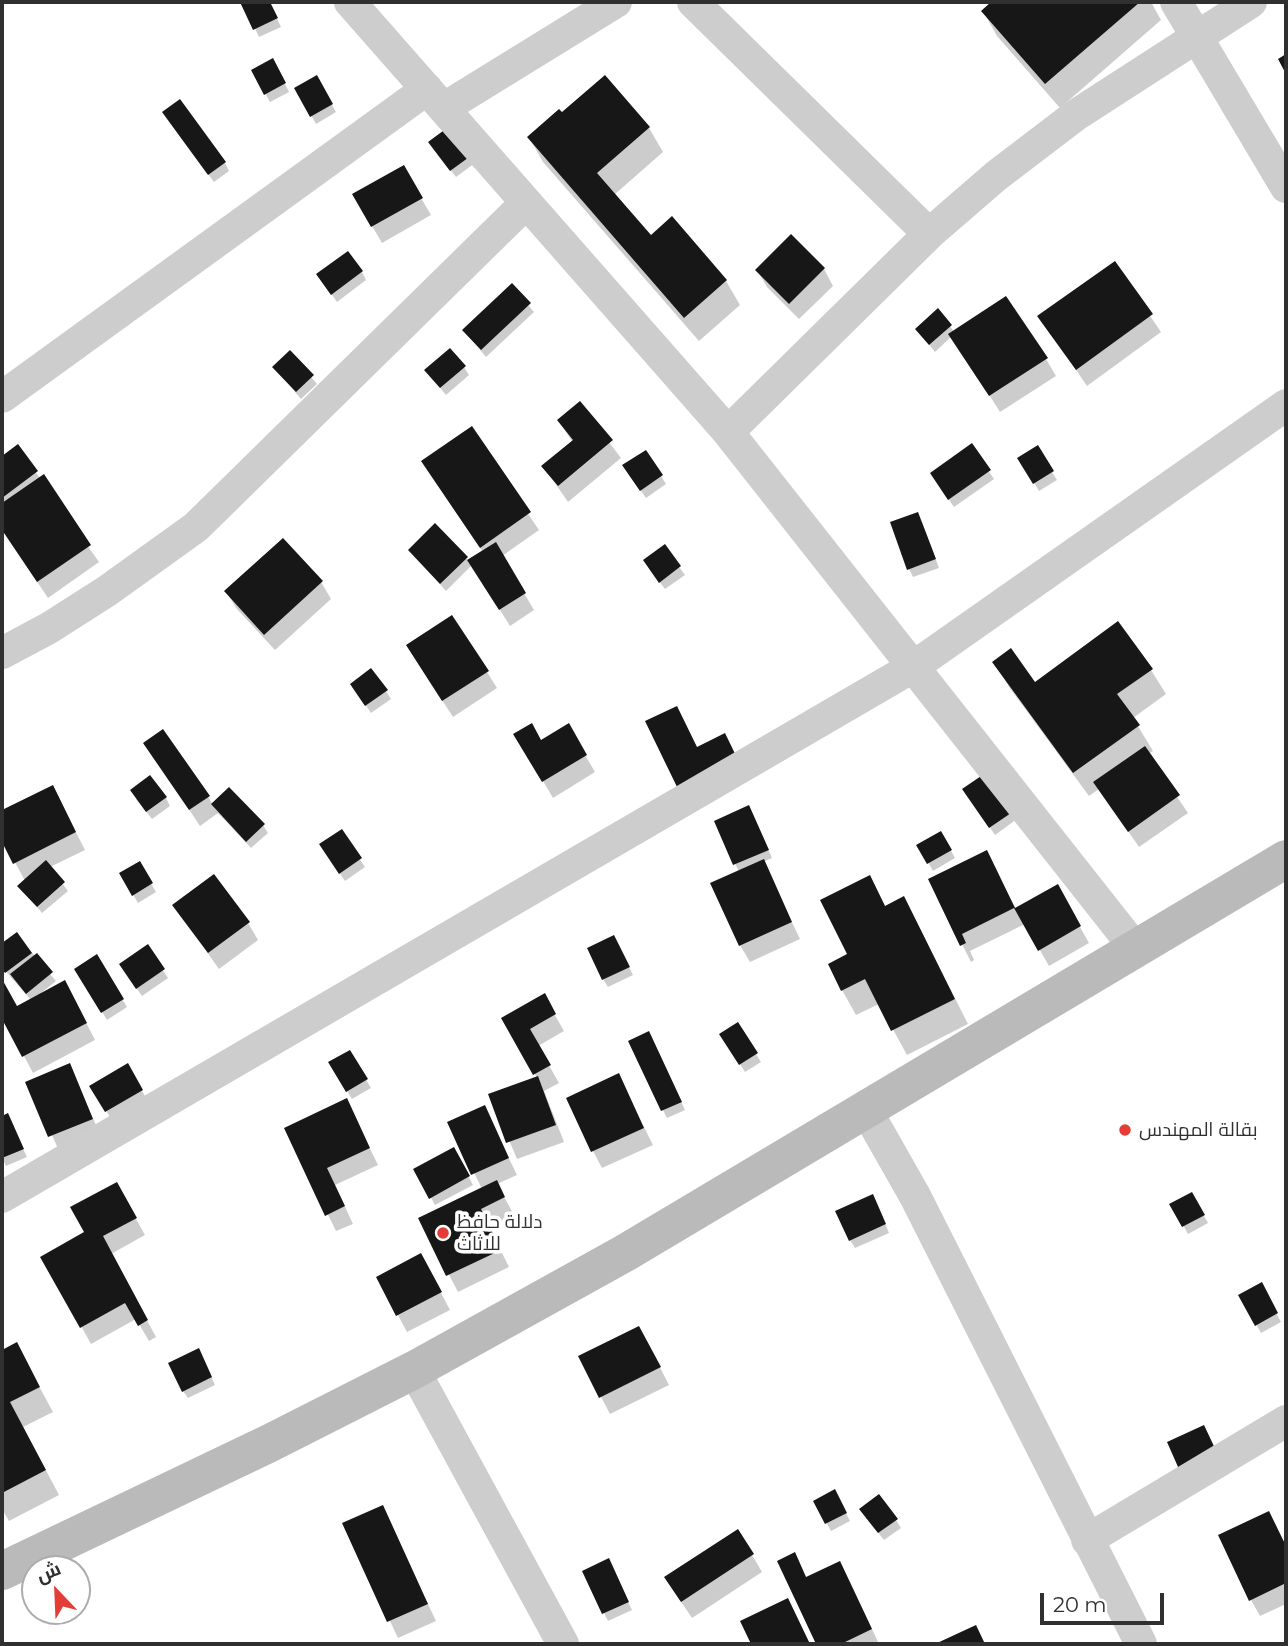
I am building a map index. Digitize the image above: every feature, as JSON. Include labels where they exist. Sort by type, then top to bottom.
[{"type":"street","points":[[349,2],[728,432],[1135,948]]},
{"type":"street","points":[[2,397],[435,99],[616,2]]},
{"type":"street","points":[[693,2],[929,234]]},
{"type":"street","points":[[1177,2],[1286,187]]},
{"type":"street","points":[[728,432],[929,234],[1076,115],[1251,2]]},
{"type":"street","points":[[2,653],[49,628],[107,591],[196,527],[526,203]]},
{"type":"street","points":[[2,1197],[913,667],[1286,405]]},
{"type":"street","points":[[2,1571],[270,1444],[414,1370],[625,1253],[1286,859]]},
{"type":"street","points":[[865,1108],[915,1196],[1140,1644]]},
{"type":"street","points":[[414,1370],[563,1644]]},
{"type":"street","points":[[1087,1540],[1286,1420]]},
{"type":"building","points":[[240,2],[270,2],[278,18],[253,30]]},
{"type":"building","points":[[991,2],[1140,2],[1045,84],[981,11]]},
{"type":"building","points":[[1286,54],[1286,74],[1278,59]]},
{"type":"building","points":[[273,58],[286,83],[264,95],[251,70]]},
{"type":"building","points":[[317,75],[333,104],[310,117],[294,88]]},
{"type":"building","points":[[605,75],[650,127],[597,173],[651,235],[672,216],[727,280],[684,318],[527,137],[559,109],[562,112]]},
{"type":"building","points":[[180,99],[226,162],[208,175],[162,112]]},
{"type":"building","points":[[451,125],[472,155],[450,171],[428,142]]},
{"type":"building","points":[[404,165],[423,198],[371,227],[352,194]]},
{"type":"building","points":[[791,234],[825,268],[789,304],[755,270]]},
{"type":"building","points":[[348,251],[363,271],[331,295],[316,274]]},
{"type":"building","points":[[1115,261],[1153,314],[1076,370],[1037,316]]},
{"type":"building","points":[[512,283],[531,303],[481,350],[462,330]]},
{"type":"building","points":[[1006,296],[1048,358],[989,396],[948,334]]},
{"type":"building","points":[[938,308],[952,325],[929,345],[915,329]]},
{"type":"building","points":[[450,348],[466,366],[440,388],[424,370]]},
{"type":"building","points":[[290,350],[314,375],[296,392],[272,367]]},
{"type":"building","points":[[580,401],[613,440],[558,486],[541,466],[573,440],[557,420]]},
{"type":"building","points":[[472,426],[531,512],[480,548],[421,461]]},
{"type":"building","points":[[972,443],[991,470],[948,500],[930,473]]},
{"type":"building","points":[[18,444],[38,471],[2,498],[2,456]]},
{"type":"building","points":[[1038,445],[1054,471],[1033,484],[1017,458]]},
{"type":"building","points":[[646,450],[663,475],[640,491],[622,465]]},
{"type":"building","points":[[44,474],[91,545],[37,582],[2,530],[2,503]]},
{"type":"building","points":[[918,512],[936,559],[907,570],[890,522]]},
{"type":"building","points":[[435,523],[468,557],[440,584],[408,550]]},
{"type":"building","points":[[283,538],[323,581],[264,635],[224,591]]},
{"type":"building","points":[[496,542],[526,593],[499,610],[467,560]]},
{"type":"building","points":[[665,544],[681,566],[659,583],[643,560]]},
{"type":"building","points":[[452,615],[489,671],[442,701],[406,645]]},
{"type":"building","points":[[1118,621],[1153,669],[1117,694],[1140,725],[1073,773],[992,662],[1011,648],[1035,682]]},
{"type":"building","points":[[371,668],[388,690],[365,706],[350,684]]},
{"type":"building","points":[[677,706],[697,747],[725,733],[739,762],[679,791],[645,721]]},
{"type":"building","points":[[532,723],[541,740],[569,723],[587,755],[542,782],[513,734]]},
{"type":"building","points":[[163,729],[210,796],[189,810],[143,743]]},
{"type":"building","points":[[1145,746],[1180,795],[1128,832],[1093,782]]},
{"type":"building","points":[[987,772],[1014,811],[989,828],[962,789]]},
{"type":"building","points":[[150,775],[167,797],[146,812],[130,790]]},
{"type":"building","points":[[53,785],[76,832],[13,864],[2,842],[2,810]]},
{"type":"building","points":[[229,787],[265,824],[246,842],[211,804]]},
{"type":"building","points":[[749,805],[769,850],[733,865],[714,821]]},
{"type":"building","points":[[342,829],[362,858],[339,874],[319,844]]},
{"type":"building","points":[[941,831],[952,850],[927,864],[916,845]]},
{"type":"building","points":[[987,850],[1015,908],[1058,884],[1081,926],[1038,951],[1014,908],[962,934],[966,943],[960,946],[928,879]]},
{"type":"building","points":[[764,859],[792,922],[739,946],[710,883]]},
{"type":"building","points":[[46,860],[65,882],[37,907],[17,886]]},
{"type":"building","points":[[140,861],[153,883],[132,896],[119,873]]},
{"type":"building","points":[[214,874],[250,922],[208,953],[172,905]]},
{"type":"building","points":[[870,875],[885,906],[904,896],[955,999],[891,1031],[865,979],[841,991],[828,964],[847,954],[820,900]]},
{"type":"building","points":[[17,932],[32,953],[5,973],[2,969],[2,943]]},
{"type":"building","points":[[614,935],[630,967],[602,980],[587,948]]},
{"type":"building","points":[[148,944],[165,969],[136,989],[119,964]]},
{"type":"building","points":[[37,953],[53,972],[26,994],[10,974]]},
{"type":"building","points":[[97,954],[124,999],[101,1013],[74,969]]},
{"type":"building","points":[[2,979],[17,1006],[65,980],[87,1023],[22,1057],[2,1019]]},
{"type":"building","points":[[545,993],[556,1014],[530,1029],[551,1065],[533,1075],[501,1018]]},
{"type":"building","points":[[738,1022],[758,1053],[739,1065],[719,1034]]},
{"type":"building","points":[[649,1031],[682,1102],[661,1111],[628,1041]]},
{"type":"building","points":[[350,1050],[368,1079],[346,1092],[328,1062]]},
{"type":"building","points":[[70,1063],[93,1119],[48,1137],[25,1082]]},
{"type":"building","points":[[128,1063],[143,1090],[105,1112],[89,1086]]},
{"type":"building","points":[[619,1073],[644,1128],[591,1152],[566,1098]]},
{"type":"building","points":[[538,1076],[556,1125],[506,1143],[488,1094]]},
{"type":"building","points":[[347,1098],[370,1148],[327,1168],[345,1206],[325,1216],[284,1128]]},
{"type":"building","points":[[485,1105],[509,1158],[471,1175],[447,1122]]},
{"type":"building","points":[[8,1113],[24,1149],[2,1158],[2,1116]]},
{"type":"building","points":[[454,1147],[470,1176],[429,1199],[413,1169]]},
{"type":"building","points":[[497,1180],[505,1197],[481,1209],[501,1250],[446,1276],[418,1218]]},
{"type":"building","points":[[117,1182],[137,1218],[103,1236],[148,1320],[138,1326],[125,1303],[80,1328],[40,1257],[84,1232],[70,1207]]},
{"type":"building","points":[[1192,1192],[1205,1215],[1182,1227],[1169,1204]]},
{"type":"building","points":[[873,1194],[886,1224],[849,1241],[835,1211]]},
{"type":"building","points":[[421,1253],[442,1292],[396,1316],[376,1277]]},
{"type":"building","points":[[1262,1282],[1278,1313],[1255,1326],[1238,1295]]},
{"type":"building","points":[[639,1326],[661,1367],[599,1398],[578,1356]]},
{"type":"building","points":[[17,1342],[40,1387],[10,1402],[46,1470],[2,1493],[2,1350]]},
{"type":"building","points":[[199,1348],[212,1377],[182,1392],[168,1363]]},
{"type":"building","points":[[1204,1425],[1220,1459],[1182,1476],[1167,1442]]},
{"type":"building","points":[[835,1489],[847,1513],[825,1524],[813,1501]]},
{"type":"building","points":[[879,1494],[898,1519],[878,1533],[859,1509]]},
{"type":"building","points":[[383,1505],[428,1604],[387,1622],[342,1523]]},
{"type":"building","points":[[1269,1511],[1286,1546],[1286,1583],[1249,1601],[1218,1535]]},
{"type":"building","points":[[738,1529],[754,1554],[681,1602],[664,1577]]},
{"type":"building","points":[[795,1552],[806,1577],[840,1561],[872,1629],[841,1644],[816,1644],[777,1561]]},
{"type":"building","points":[[609,1558],[629,1602],[602,1614],[582,1571]]},
{"type":"building","points":[[788,1598],[810,1644],[751,1644],[740,1621]]},
{"type":"building","points":[[976,1625],[985,1644],[935,1644]]},
{"type":"place","name":"بقالة المهندس","points":[[1125,1130]]},
{"type":"place","name":"دلالة حافظ للاثاث","points":[[443,1233]]}]
